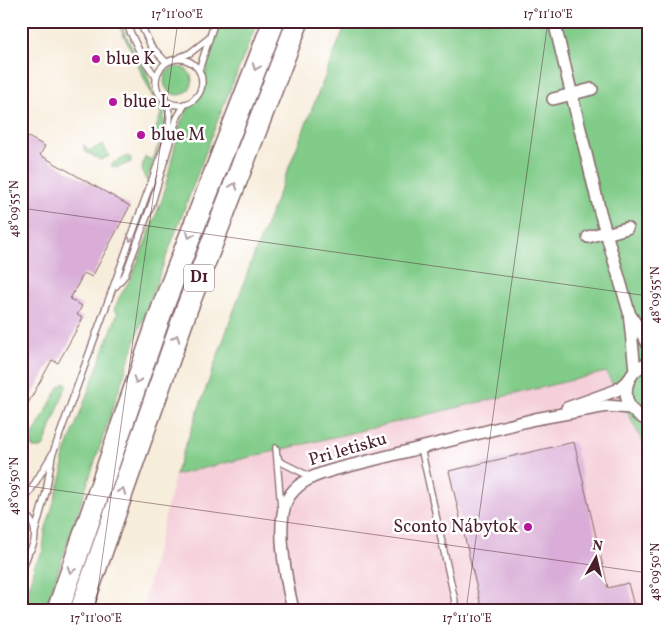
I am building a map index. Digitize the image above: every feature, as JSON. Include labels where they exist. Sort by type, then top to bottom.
[{"type":"highway","name":"D1","points":[[58,610],[165,301],[274,21]]},
{"type":"highway","name":"D1","points":[[81,610],[187,308],[298,21]]},
{"type":"street","points":[[554,21],[606,233],[628,312],[635,370]]},
{"type":"street","points":[[553,99],[592,89]]},
{"type":"street","points":[[588,237],[627,228]]},
{"type":"street","points":[[628,312],[648,344]]},
{"type":"street","name":"Pri letisku","points":[[535,419],[617,390],[635,370],[648,363]]},
{"type":"street","points":[[627,381],[625,392],[630,408],[644,418],[648,429]]},
{"type":"street","name":"Pri letisku","points":[[293,610],[282,530],[286,501],[295,488],[311,477],[535,419],[607,406],[630,408]]},
{"type":"lane","points":[[21,573],[34,543],[52,456],[114,290],[169,133],[170,116],[166,101],[157,90],[156,76],[142,57],[124,21]]},
{"type":"lane","points":[[139,21],[151,46],[166,62]]},
{"type":"lane","points":[[199,70],[215,21]]},
{"type":"lane","points":[[156,76],[166,62],[198,48],[209,38]]},
{"type":"lane","points":[[166,101],[184,104],[195,99],[199,93],[202,82],[199,70],[192,63],[178,58]]},
{"type":"lane","points":[[114,290],[125,275],[152,203],[177,118],[184,104]]},
{"type":"lane","points":[[282,530],[276,448],[278,461],[311,477]]},
{"type":"lane","points":[[421,448],[455,601],[452,610]]},
{"type":"lane","points":[[21,501],[26,498],[52,456]]},
{"type":"lane","points":[[21,512],[30,519],[35,532]]},
{"type":"lane","points":[[21,559],[29,553]]},
{"type":"shaded area","points":[[606,372],[648,452],[648,610],[142,610],[175,475]]},
{"type":"green space","points":[[117,21],[119,21],[136,56],[147,73],[152,91],[164,112],[164,131],[147,181],[142,170],[143,164],[145,157],[153,160],[162,136],[154,134],[161,114]]},
{"type":"green space","points":[[231,21],[258,21],[219,117],[141,324],[45,610],[24,610],[34,566],[43,551],[45,531],[63,472],[63,459],[118,312],[114,310],[133,274],[163,197],[181,121],[190,106],[201,95],[204,88],[208,54],[221,25],[229,28]]},
{"type":"green space","points":[[347,21],[648,21],[648,452],[606,372],[175,475],[252,260]]},
{"type":"green space","points":[[178,67],[188,71],[192,81],[188,91],[178,95],[168,91],[164,81],[168,71]]},
{"type":"green space","points":[[84,144],[88,151],[103,144],[109,156],[101,160],[84,151]]},
{"type":"green space","points":[[128,156],[131,158],[131,162],[117,168],[111,166],[113,163]]},
{"type":"green space","points":[[65,383],[67,384],[44,446],[33,448],[31,439],[59,387]]},
{"type":"green space","points":[[21,522],[27,535],[21,548]]},
{"type":"building","points":[[28,137],[45,146],[40,155],[130,206],[92,277],[84,273],[70,299],[82,306],[77,315],[83,318],[58,363],[52,360],[21,416],[21,145]]},
{"type":"building","name":"Sconto Nábytok","points":[[574,442],[608,588],[628,583],[635,610],[482,610],[449,471]]},
{"type":"place","name":"blue K","points":[[96,59]]},
{"type":"place","name":"blue L","points":[[113,102]]},
{"type":"place","name":"blue M","points":[[141,135]]},
{"type":"place","name":"Sconto Nábytok","points":[[528,527]]}]
